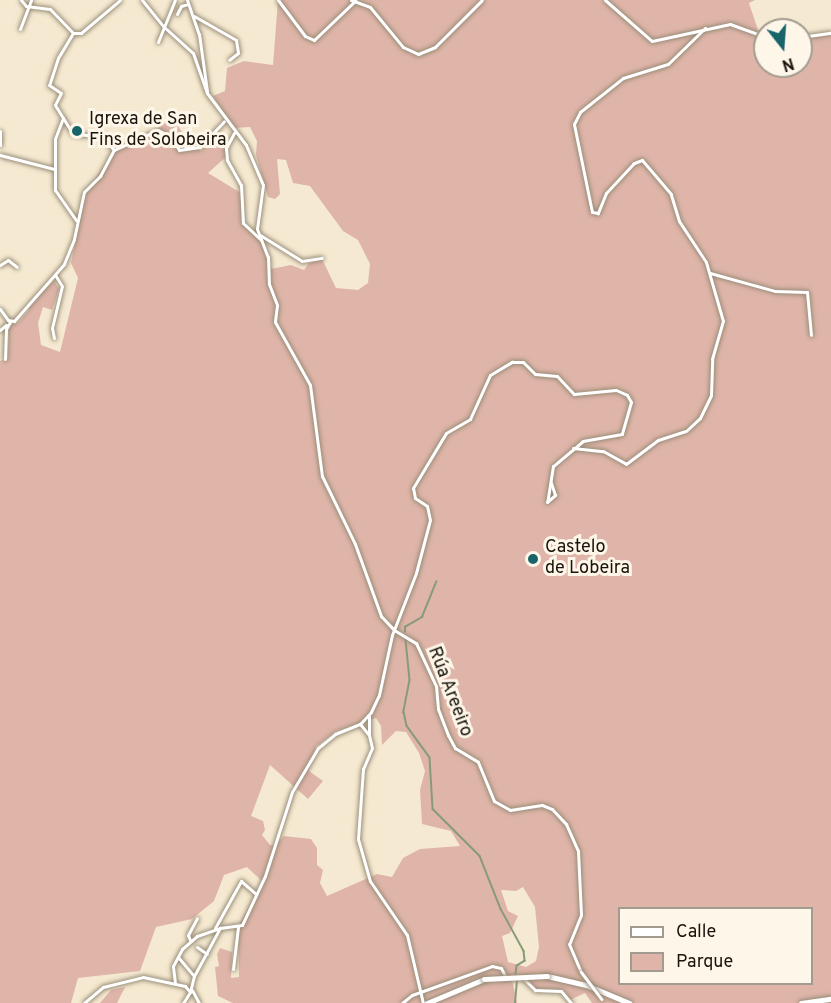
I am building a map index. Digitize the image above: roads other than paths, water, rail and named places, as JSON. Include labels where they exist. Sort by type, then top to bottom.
[{"type":"highway","points":[[425,1003],[484,979],[547,976],[586,985],[629,1003]]},
{"type":"highway","points":[[801,1003],[831,999]]},
{"type":"street","points":[[21,0],[29,6],[50,9],[73,33],[81,33],[120,0]]},
{"type":"street","points":[[20,29],[31,0]]},
{"type":"street","points":[[142,0],[163,26],[193,53],[207,93],[224,120],[246,145],[263,185],[258,234],[302,261],[322,258]]},
{"type":"street","points":[[158,42],[175,0]]},
{"type":"street","points":[[278,0],[305,36],[314,40],[353,0],[370,7],[403,46],[418,54],[435,47],[482,0]]},
{"type":"street","points":[[605,0],[652,40],[730,24],[753,33]]},
{"type":"street","points":[[177,14],[181,6],[187,2],[194,16],[207,93]]},
{"type":"street","points":[[194,16],[236,40],[238,53],[229,60]]},
{"type":"street","points":[[573,448],[603,451],[626,464],[658,440],[686,431],[700,418],[713,386],[712,358],[723,321],[710,273],[679,221],[671,194],[647,163],[639,160],[606,193],[598,213],[592,212],[574,124],[580,112],[623,78],[668,64],[705,28]]},
{"type":"street","points":[[73,33],[50,81],[61,93],[55,105],[73,134],[102,136],[114,150]]},
{"type":"street","points":[[813,35],[831,33]]},
{"type":"street","points":[[63,118],[57,126],[55,190],[77,221]]},
{"type":"street","points":[[0,330],[68,259],[84,192],[100,176],[114,150],[158,130],[171,137],[179,150],[200,147],[224,120]]},
{"type":"street","points":[[0,131],[0,145]]},
{"type":"street","name":"Rúa Areeiro","points":[[234,133],[225,148],[227,160],[241,185],[243,223],[261,240]]},
{"type":"street","points":[[0,155],[54,169]]},
{"type":"street","name":"Rúa Areeiro","points":[[258,234],[277,305],[275,322],[310,385],[322,476],[355,544],[381,616],[394,630],[416,643],[436,686],[438,709],[448,735],[455,748],[481,765],[494,801],[519,810],[542,805],[566,824],[581,864],[577,896],[580,918],[569,944],[581,972],[602,1001]]},
{"type":"street","points":[[0,265],[8,260],[16,267]]},
{"type":"street","points":[[710,273],[775,291],[807,292],[810,335]]},
{"type":"street","points":[[54,338],[52,328],[62,286],[55,275]]},
{"type":"street","points":[[0,309],[10,322]]},
{"type":"street","points":[[6,325],[6,359]]},
{"type":"street","points":[[233,969],[238,927],[266,873],[292,792],[318,748],[335,734],[360,724],[369,716],[379,695],[394,630],[430,520],[427,506],[415,498],[413,488],[446,433],[470,419],[490,375],[506,364],[520,362],[535,374],[557,376],[574,394],[616,390],[627,395],[631,409],[622,434],[584,441],[553,466],[546,500],[549,502],[555,495],[551,482]]},
{"type":"street","points":[[369,716],[372,748],[363,769],[358,839],[370,881],[407,935],[421,998],[425,1003]]},
{"type":"street","points":[[360,724],[369,735]]},
{"type":"street","points":[[214,929],[241,881],[256,894]]},
{"type":"street","points":[[191,940],[188,937],[197,918]]},
{"type":"street","points":[[175,983],[173,966],[177,957],[191,940],[214,929],[238,927]]},
{"type":"street","points":[[183,1003],[191,991],[194,976],[220,928]]},
{"type":"street","points":[[196,947],[207,954]]},
{"type":"street","points":[[177,957],[194,976]]},
{"type":"street","points":[[402,1003],[420,992],[492,966],[501,968],[507,979],[518,978],[529,981],[535,990],[561,991],[571,1003]]},
{"type":"street","points":[[84,1003],[103,987],[138,978],[175,983],[191,991],[199,1003]]},
{"type":"waterway","points":[[405,632],[405,627],[422,617],[436,582]]},
{"type":"waterway","points":[[406,640],[410,680],[404,712],[407,726],[430,758],[433,809],[480,856],[501,909],[524,951],[525,961],[517,966],[516,974]]},
{"type":"waterway","points":[[515,1003],[517,979]]},
{"type":"place","name":"Igrexa de San Fins de Solobeira","points":[[77,131]]},
{"type":"place","name":"Castelo de Lobeira","points":[[533,559]]}]
